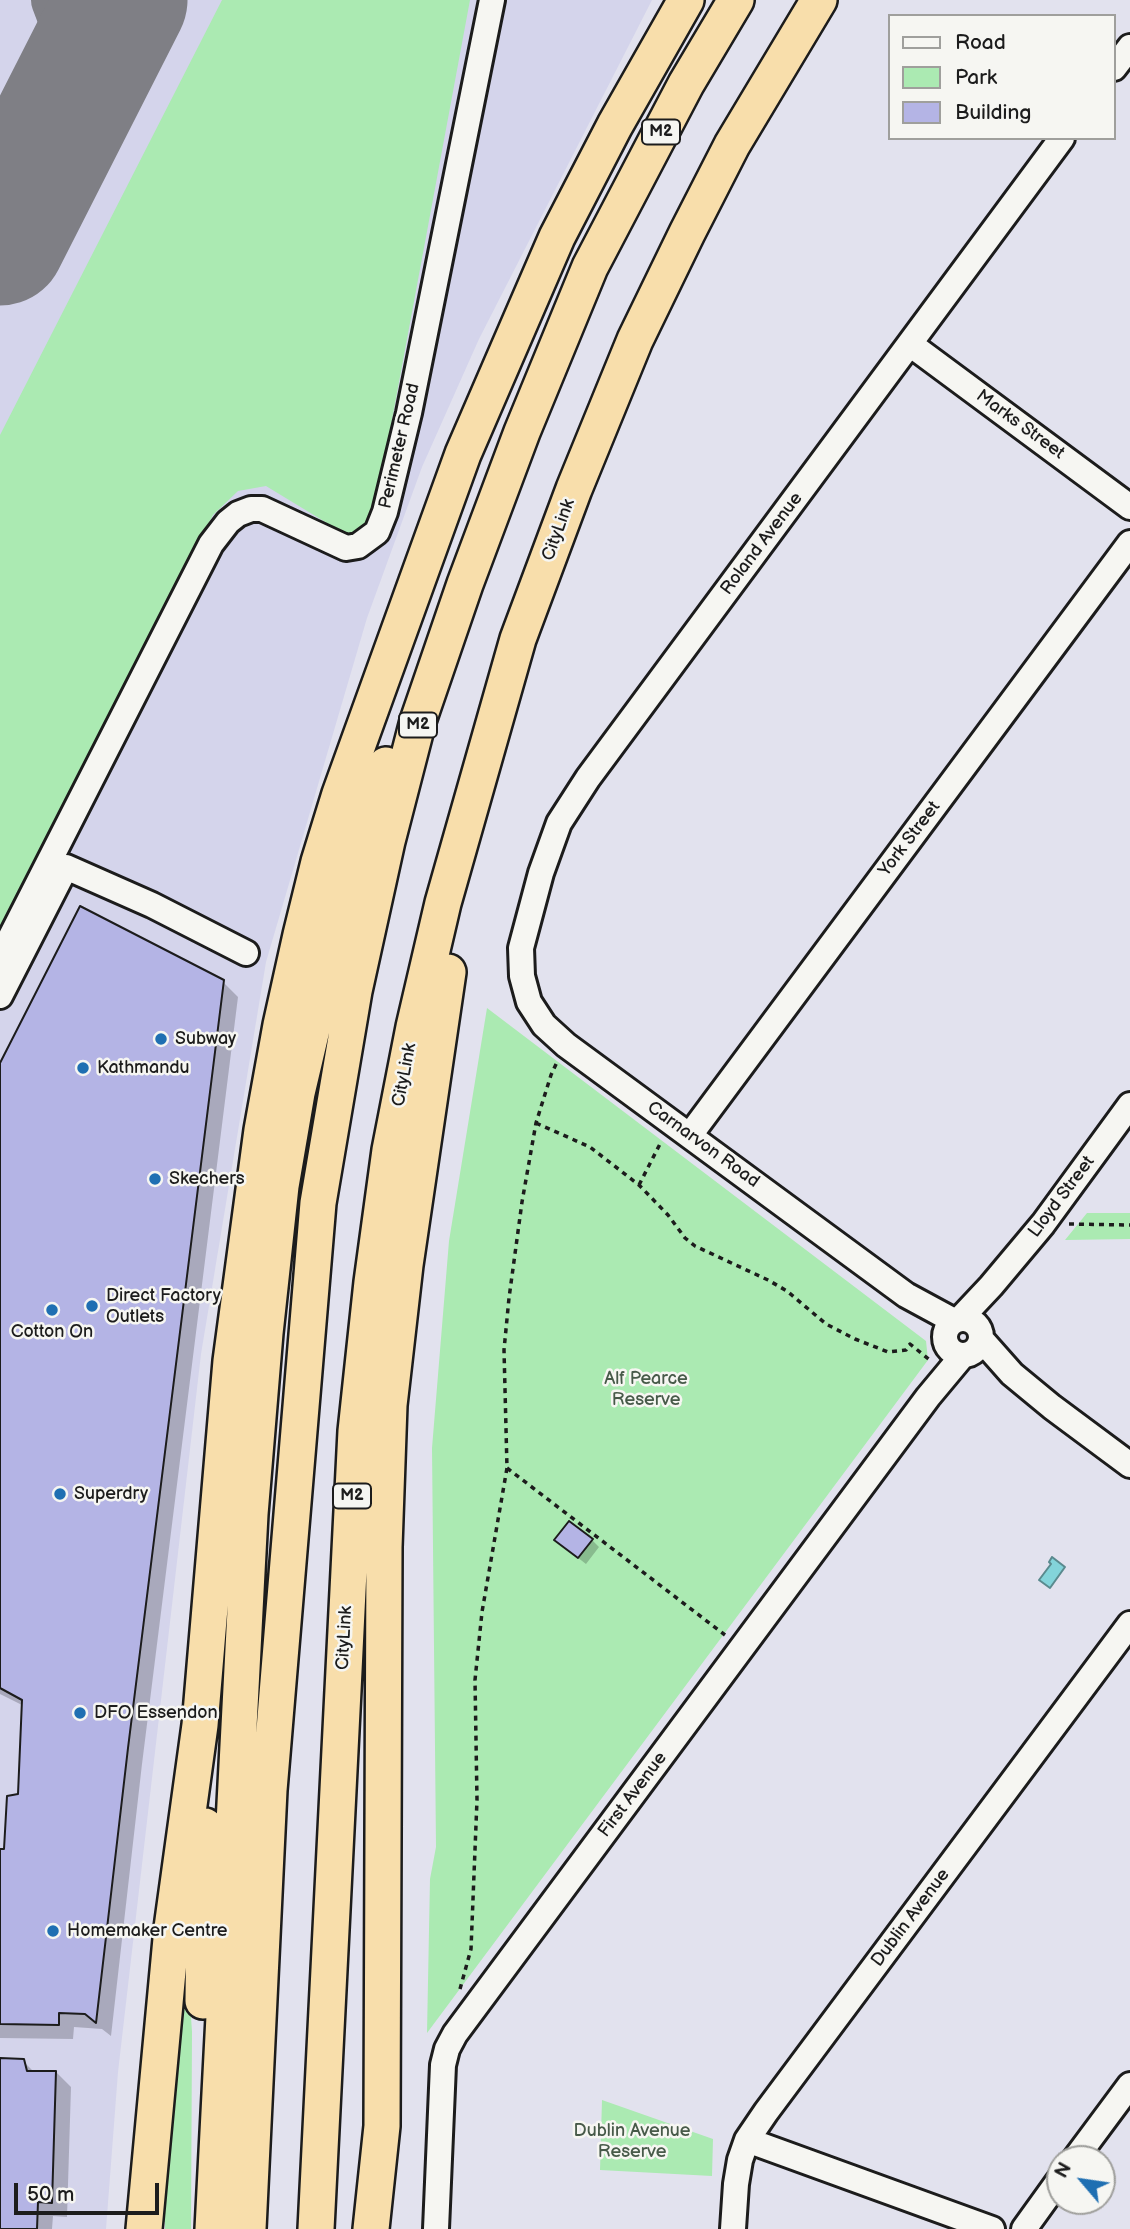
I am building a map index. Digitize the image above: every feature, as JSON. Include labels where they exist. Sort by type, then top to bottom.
[{"type":"highway","points":[[144,2229],[172,1928],[200,1725],[231,1361],[262,1130],[281,1025],[319,862],[366,719],[463,454],[508,347],[564,224],[615,125],[686,0]]},
{"type":"highway","name":"M2","points":[[248,2229],[268,1790],[318,1203],[354,991],[387,841],[418,721],[522,432],[590,267],[686,84],[736,0]]},
{"type":"highway","name":"CityLink","points":[[316,2229],[356,1431],[390,1150],[414,1027],[443,903],[518,639],[574,489],[635,340],[732,145],[819,0]]},
{"type":"highway","points":[[213,2229],[250,1514],[281,1186],[303,1067],[348,876],[395,742],[466,584]]},
{"type":"highway","points":[[391,2229],[382,2126],[384,1547],[389,1405],[409,1237],[478,774]]},
{"type":"highway","points":[[200,1725],[205,1823],[203,2026],[216,2164]]},
{"type":"highway","points":[[371,2229],[382,2126]]},
{"type":"street","name":"Perimeter Road","points":[[0,958],[211,544],[228,522],[237,514],[251,509],[262,509],[346,548],[358,546],[377,532],[388,501],[409,413],[492,0]]},
{"type":"street","points":[[1116,65],[1130,47]]},
{"type":"street","name":"Roland Avenue","points":[[522,976],[521,948],[541,873],[559,823],[588,778],[1061,140]]},
{"type":"street","name":"Marks Street","points":[[910,344],[1130,507]]},
{"type":"street","name":"York Street","points":[[681,1128],[1130,543]]},
{"type":"street","points":[[0,996],[66,867],[152,905],[246,953]]},
{"type":"street","name":"Carnarvon Road","points":[[522,976],[529,1002],[544,1025],[566,1045],[906,1295],[959,1340],[1012,1374],[1130,1465]]},
{"type":"street","name":"Lloyd Street","points":[[959,1340],[991,1286],[1043,1224],[1130,1105]]},
{"type":"street","name":"First Avenue","points":[[436,2229],[443,2065],[447,2049],[463,2022],[928,1397],[959,1340]]},
{"type":"street","name":"Dublin Avenue","points":[[733,2229],[736,2184],[747,2140],[1130,1624]]},
{"type":"street","points":[[1085,2145],[1130,2085]]},
{"type":"street","points":[[747,2140],[992,2229]]},
{"type":"street","points":[[1024,2229],[1046,2198]]},
{"type":"path","points":[[463,2022],[454,2015],[471,1950],[477,1800],[475,1680],[482,1612],[507,1468],[504,1350],[522,1202],[536,1123],[551,1074],[566,1045]]},
{"type":"path","points":[[536,1123],[590,1147],[639,1185],[695,1246],[787,1291],[826,1324],[855,1339],[888,1352],[906,1350],[910,1344],[959,1340]]},
{"type":"path","points":[[639,1185],[681,1128]]},
{"type":"path","points":[[1043,1224],[1130,1224]]},
{"type":"path","points":[[507,1468],[743,1649]]},
{"type":"shaded area","points":[[0,0],[652,0],[479,339],[422,467],[367,618],[266,962],[201,1354],[118,2072],[106,2229],[0,2229],[0,984],[203,590],[56,860],[0,970]]},
{"type":"green space","points":[[222,0],[470,0],[376,506],[362,531],[345,534],[266,486],[238,491],[213,515],[0,932],[0,435]]},
{"type":"green space","name":"Alf Pearce Reserve","points":[[487,1008],[926,1341],[928,1360],[427,2033],[430,1879],[436,1847],[432,1448],[449,1241]]},
{"type":"green space","points":[[1087,1213],[1130,1213],[1130,1239],[1065,1240]]},
{"type":"green space","points":[[189,1987],[192,2032],[191,2229],[165,2229],[165,2222],[160,2222],[170,2082],[176,2082],[177,2076],[171,2074],[178,1988]]},
{"type":"green space","name":"Dublin Avenue Reserve","points":[[602,2100],[713,2139],[712,2176],[600,2170]]},
{"type":"water","points":[[1052,1557],[1065,1567],[1050,1588],[1039,1580],[1051,1564],[1049,1562]]},
{"type":"building","name":"Direct Factory Outlets","points":[[80,906],[224,980],[96,2023],[85,2014],[59,2013],[59,2025],[0,2024],[0,1849],[4,1849],[7,1796],[18,1794],[22,1700],[0,1688],[0,1063]]},
{"type":"building","points":[[569,1521],[593,1539],[578,1558],[554,1540]]},
{"type":"building","points":[[0,2058],[24,2059],[27,2071],[56,2071],[52,2203],[38,2202],[37,2229],[0,2229]]},
{"type":"taxiway","points":[[57,0],[72,48],[74,74],[71,100]]},
{"type":"runway","points":[[0,240],[122,0]]},
{"type":"place","name":"Subway","points":[[161,1039]]},
{"type":"place","name":"Kathmandu","points":[[83,1068]]},
{"type":"place","name":"Skechers","points":[[155,1179]]},
{"type":"place","name":"Direct Factory Outlets","points":[[92,1306]]},
{"type":"place","name":"Cotton On","points":[[52,1310]]},
{"type":"place","name":"Superdry","points":[[60,1494]]},
{"type":"place","name":"DFO Essendon","points":[[80,1713]]},
{"type":"place","name":"Homemaker Centre","points":[[53,1931]]}]
